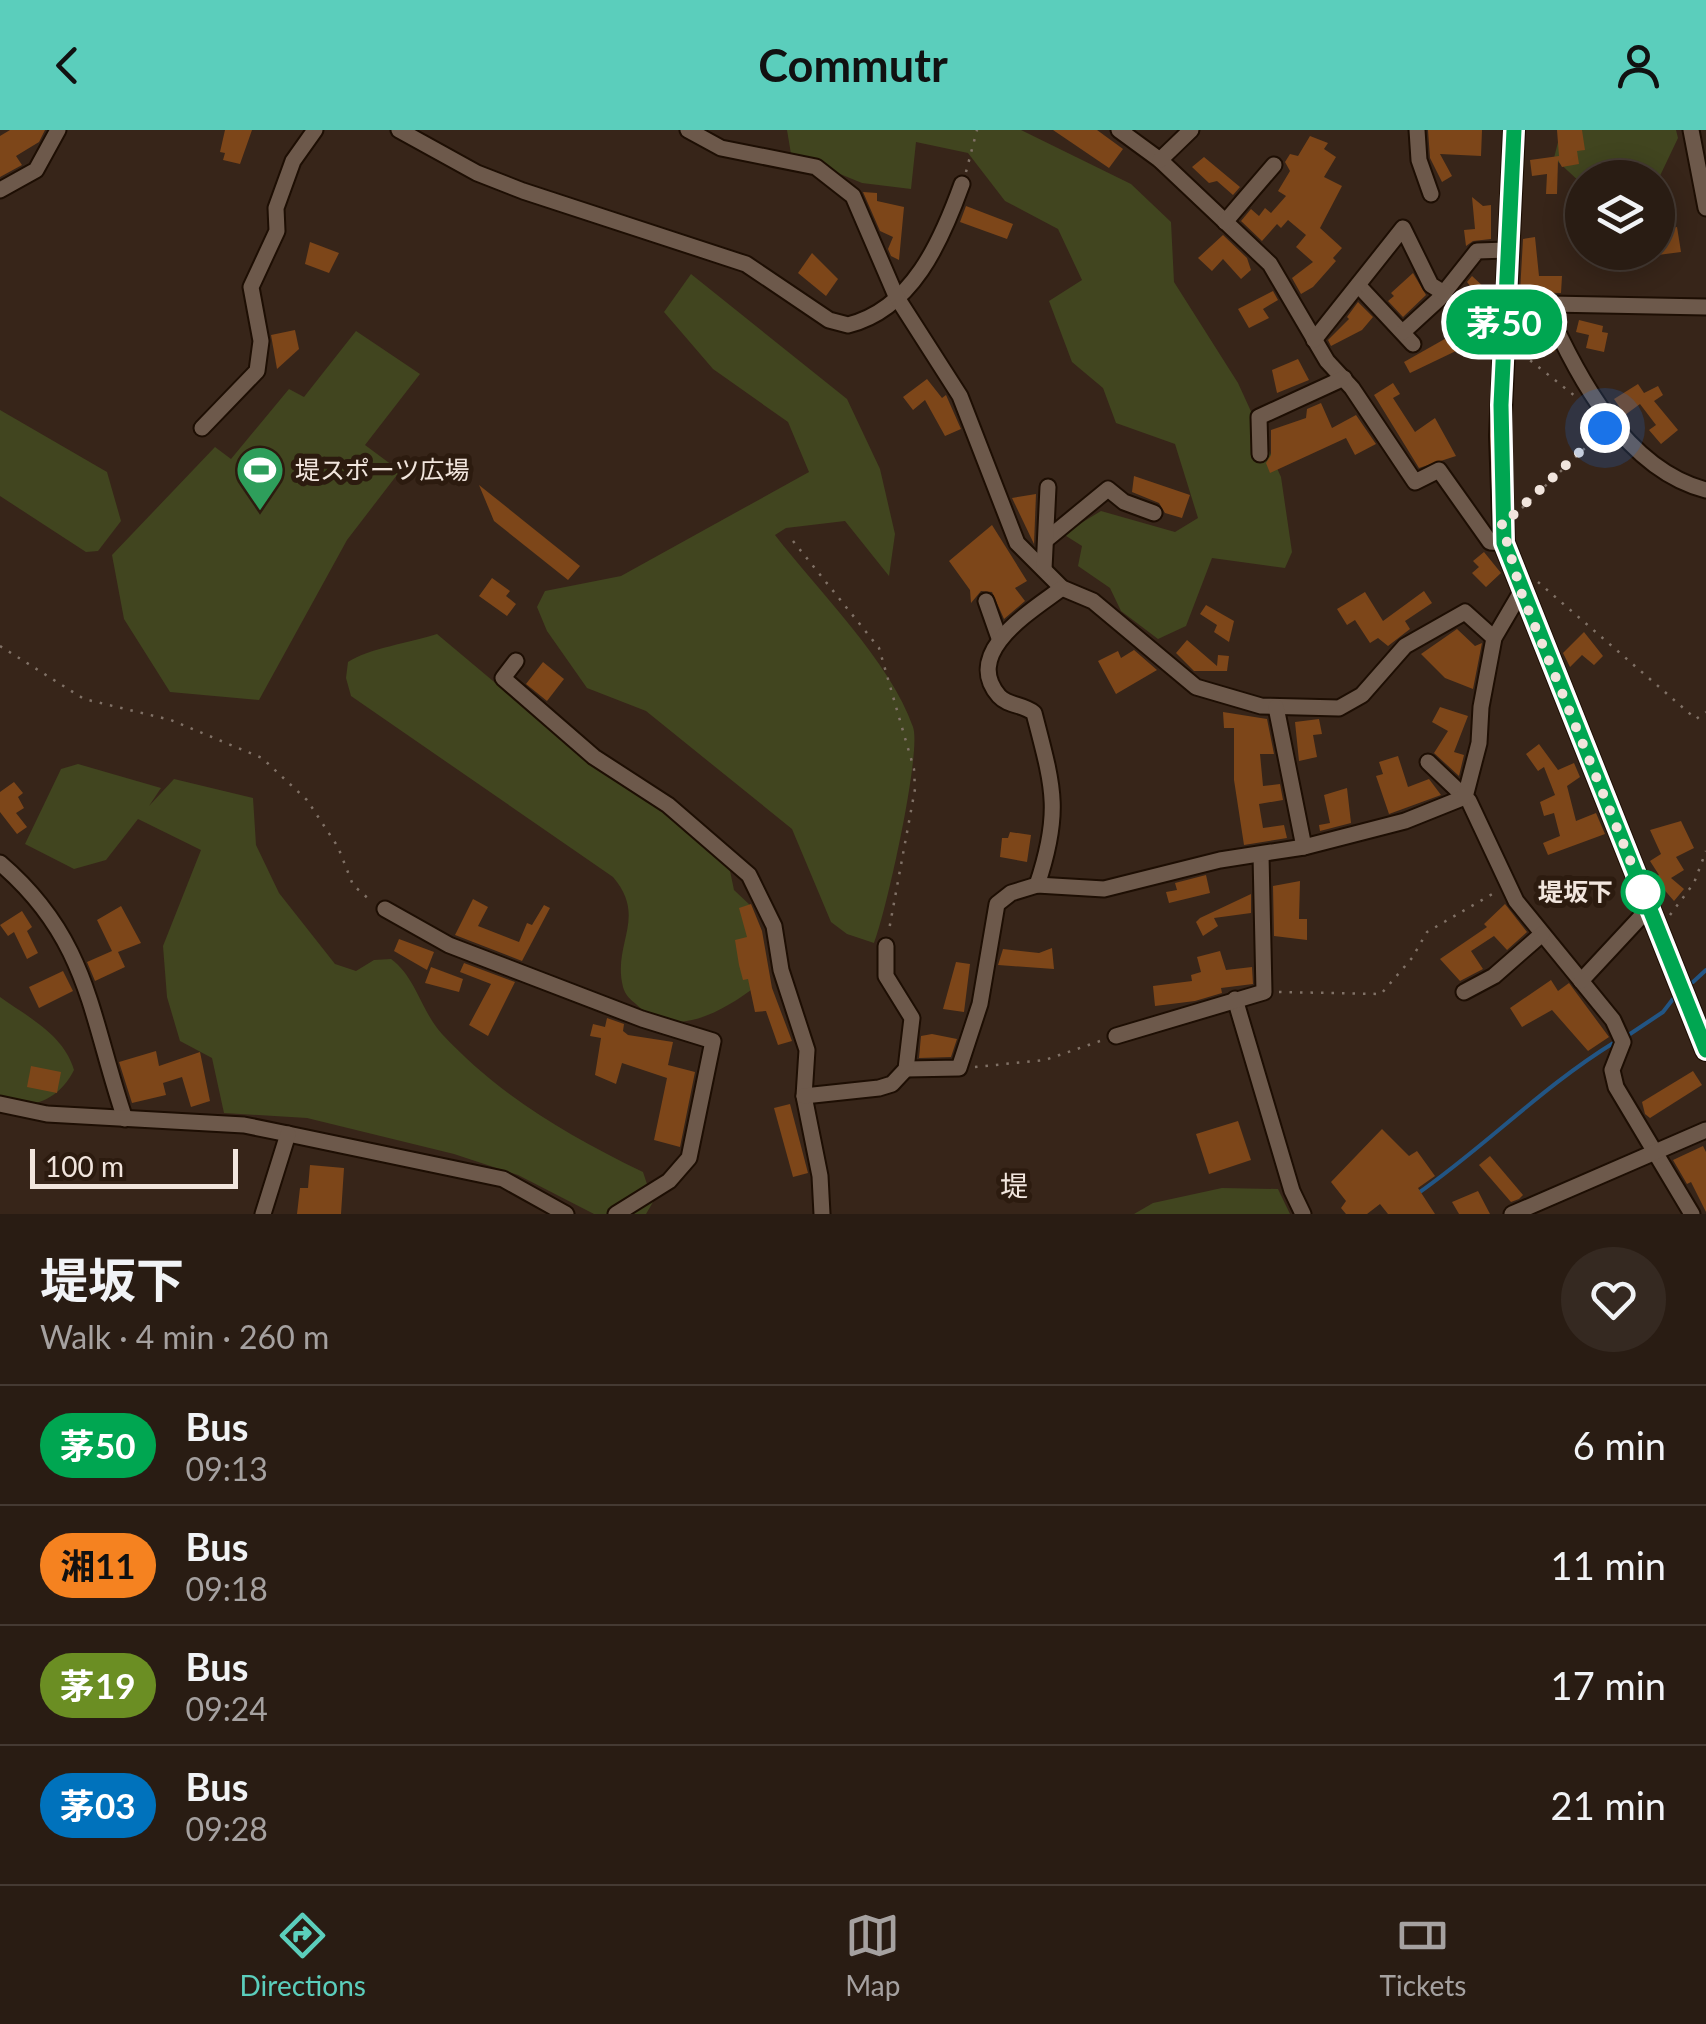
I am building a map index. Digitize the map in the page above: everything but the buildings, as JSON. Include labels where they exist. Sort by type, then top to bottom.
[{"type":"main road","points":[[1514,130],[1502,344],[1504,543],[1706,1050]]},
{"type":"street","points":[[0,190],[36,170],[58,130]]},
{"type":"street","points":[[202,428],[257,371],[261,342],[251,287],[278,230],[276,208],[292,160],[315,130]]},
{"type":"street","points":[[399,130],[477,172],[523,191],[746,264],[830,320],[848,325],[899,300],[949,219],[962,184]]},
{"type":"street","points":[[688,130],[721,148],[816,167],[834,179],[865,215],[899,300],[960,396],[1011,533],[1062,588],[1093,601],[1196,687],[1276,707],[1339,708],[1351,703],[1405,646],[1465,612],[1494,638]]},
{"type":"street","points":[[1119,130],[1160,160],[1270,264],[1314,340],[1415,482],[1439,470],[1490,542],[1504,543]]},
{"type":"street","points":[[1160,160],[1191,130]]},
{"type":"street","points":[[1417,130],[1420,160],[1430,194]]},
{"type":"street","points":[[1691,130],[1706,208]]},
{"type":"street","points":[[1225,222],[1274,164]]},
{"type":"street","points":[[1314,340],[1403,228],[1431,284],[1444,292]]},
{"type":"street","points":[[1358,286],[1408,338],[1476,250],[1507,250]]},
{"type":"street","points":[[1504,303],[1706,307]]},
{"type":"street","points":[[1545,304],[1569,359],[1599,405],[1666,475],[1706,490]]},
{"type":"street","points":[[1260,454],[1259,417],[1344,378]]},
{"type":"street","points":[[1044,570],[1048,487]]},
{"type":"street","points":[[1046,540],[1108,489],[1124,502],[1154,513]]},
{"type":"street","points":[[1465,796],[1479,743],[1481,707],[1494,638],[1518,582]]},
{"type":"street","points":[[1037,885],[1054,830],[1054,793],[1034,713],[1004,702],[996,693],[991,658],[999,638],[1062,588]]},
{"type":"street","points":[[986,601],[999,638]]},
{"type":"street","points":[[516,661],[503,678],[594,757],[668,805],[749,875],[774,926],[781,970],[807,1050],[804,1096],[820,1176],[822,1214]]},
{"type":"street","points":[[1276,707],[1304,847]]},
{"type":"street","points":[[1428,762],[1465,796],[1508,885],[1622,1037],[1612,1070],[1616,1087],[1692,1214]]},
{"type":"street","points":[[906,1069],[959,1068],[980,1004],[997,904],[1011,893],[1037,885],[1104,888],[1304,847],[1405,821],[1465,796]]},
{"type":"street","points":[[1116,1036],[1264,992],[1261,855]]},
{"type":"street","points":[[0,862],[32,890],[80,965],[125,1119]]},
{"type":"street","points":[[386,909],[449,945],[642,1020],[713,1041],[689,1158],[669,1181],[616,1214]]},
{"type":"street","points":[[1581,981],[1652,915]]},
{"type":"street","points":[[1464,992],[1494,976],[1542,934]]},
{"type":"street","points":[[804,1096],[879,1088],[892,1084],[906,1069],[912,1018],[886,976],[886,946]]},
{"type":"street","points":[[1234,998],[1292,1192],[1303,1214]]},
{"type":"street","points":[[0,1104],[47,1114],[244,1126],[288,1134],[503,1179],[566,1214]]},
{"type":"street","points":[[1512,1214],[1706,1130]]},
{"type":"street","points":[[264,1214],[288,1134]]},
{"type":"path","points":[[962,184],[978,130]]},
{"type":"path","points":[[1502,344],[1576,396],[1599,405]]},
{"type":"path","points":[[1501,521],[1510,518],[1605,428]]},
{"type":"path","points":[[793,541],[878,648],[914,769],[915,790],[886,946]]},
{"type":"path","points":[[1518,582],[1548,589],[1696,719],[1706,712]]},
{"type":"path","points":[[0,646],[84,699],[171,720],[262,758],[307,800],[338,847],[353,885],[386,909]]},
{"type":"path","points":[[1652,915],[1671,914],[1706,851]]},
{"type":"path","points":[[1264,992],[1382,994],[1412,958],[1427,932],[1508,885]]},
{"type":"path","points":[[959,1068],[1046,1060],[1116,1036]]},
{"type":"green space","points":[[787,130],[1021,130],[1131,184],[1171,222],[1174,282],[1238,383],[1281,477],[1292,552],[1285,568],[1212,558],[1186,626],[1158,639],[1121,611],[1110,588],[1078,566],[1082,546],[1063,534],[1101,511],[1175,532],[1198,518],[1175,444],[1116,423],[1103,388],[1072,362],[1049,301],[1082,280],[1058,229],[1005,201],[968,153],[916,142],[911,189],[862,183],[791,154]]},
{"type":"green space","points":[[1561,130],[1676,130],[1678,138],[1668,160],[1565,160],[1565,168],[1554,158]]},
{"type":"green space","points":[[691,274],[847,399],[880,469],[895,534],[889,576],[845,521],[786,528],[775,535],[871,652],[913,727],[908,798],[874,943],[847,934],[831,922],[792,829],[646,711],[587,688],[547,631],[537,607],[545,591],[621,576],[809,472],[788,422],[713,369],[664,312]]},
{"type":"green space","name":"堤スポーツ広場","points":[[356,331],[420,374],[365,445],[400,471],[347,540],[259,700],[170,692],[124,619],[112,555],[215,447],[231,459],[289,389],[304,397]]},
{"type":"green space","points":[[0,410],[107,472],[121,521],[98,551],[86,552],[0,496]]},
{"type":"green space","points":[[437,634],[524,707],[703,835],[729,866],[734,890],[751,906],[755,987],[697,1019],[681,1022],[651,1016],[630,999],[623,987],[628,905],[613,877],[351,696],[346,678],[348,662]]},
{"type":"green space","points":[[78,764],[161,788],[149,806],[174,779],[253,798],[256,845],[279,893],[335,964],[356,971],[374,960],[391,959],[400,966],[442,1034],[487,1077],[561,1128],[643,1172],[653,1202],[646,1214],[594,1214],[518,1175],[454,1154],[307,1118],[224,1113],[212,1058],[180,1041],[167,997],[163,946],[201,850],[138,819],[106,860],[74,869],[25,844],[61,769]]},
{"type":"green space","points":[[0,997],[54,1037],[74,1070],[61,1089],[33,1104],[0,1104]]},
{"type":"green space","points":[[1222,1188],[1278,1189],[1290,1214],[1134,1214],[1153,1203]]},
{"type":"waterway","points":[[1693,982],[1706,970]]},
{"type":"waterway","points":[[1624,1038],[1663,1012],[1673,999]]},
{"type":"waterway","points":[[1417,1194],[1563,1078],[1615,1042]]},
{"type":"bus line","name":"茅50","points":[[1514,130],[1501,405],[1504,543],[1706,1050]]},
{"type":"place","name":"堤スポーツ広場","points":[[260,512]]},
{"type":"place","name":"堤坂下","points":[[1643,892]]},
{"type":"district","name":"堤","points":[[1014,1186]]},
{"type":"route","points":[[1605,428],[1510,518],[1501,521],[1504,543],[1521,592],[1643,892]]}]
